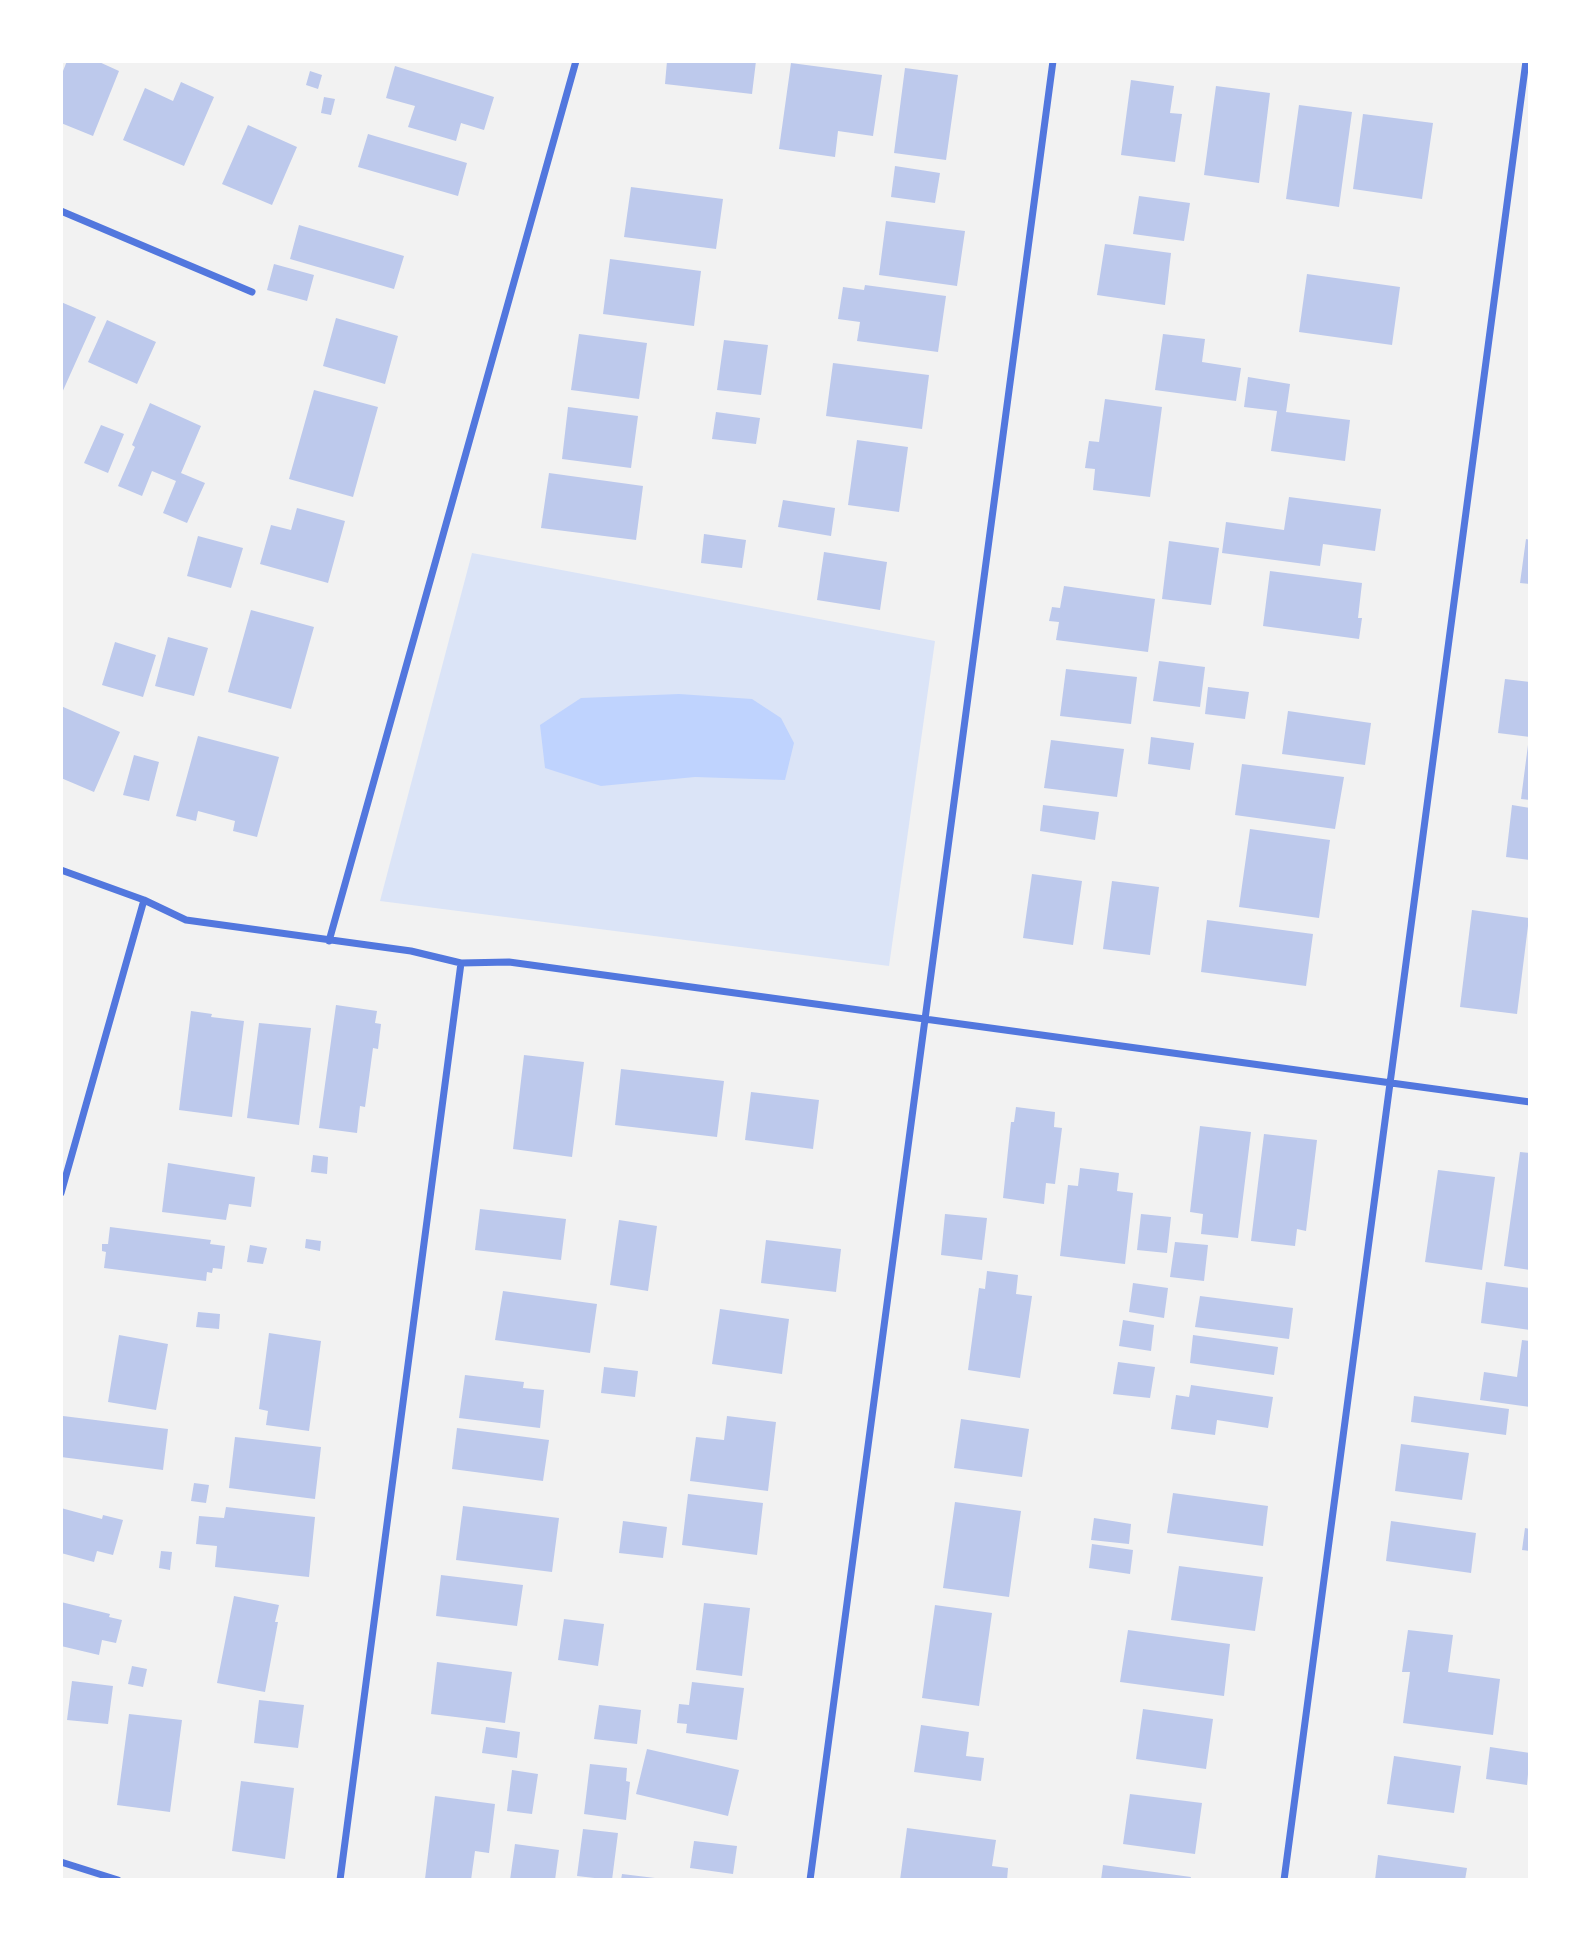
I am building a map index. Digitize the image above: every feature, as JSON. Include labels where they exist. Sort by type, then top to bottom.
[{"type":"street","points":[[329,941],[576,61]]},
{"type":"street","points":[[810,1880],[1053,61]]},
{"type":"street","points":[[1284,1880],[1526,61]]},
{"type":"street","points":[[61,211],[252,292]]},
{"type":"street","points":[[61,870],[144,900],[186,920],[411,951],[460,963],[509,962],[1530,1102]]},
{"type":"street","points":[[61,1193],[144,900]]},
{"type":"street","points":[[340,1880],[460,963]]},
{"type":"street","points":[[61,1862],[118,1880]]},
{"type":"shaded area","points":[[472,553],[935,641],[889,966],[380,901]]},
{"type":"water","points":[[679,694],[752,699],[781,718],[794,743],[785,780],[695,777],[601,786],[545,768],[540,725],[581,698]]},
{"type":"building","points":[[67,61],[97,61],[119,71],[93,136],[61,123],[61,76]]},
{"type":"building","points":[[667,61],[756,61],[752,94],[665,84]]},
{"type":"building","points":[[791,63],[882,75],[873,136],[838,131],[835,157],[779,149]]},
{"type":"building","points":[[395,66],[494,97],[484,130],[461,123],[456,141],[408,127],[415,106],[386,98]]},
{"type":"building","points":[[905,68],[958,75],[946,160],[894,153]]},
{"type":"building","points":[[310,71],[322,75],[318,89],[306,85]]},
{"type":"building","points":[[1131,80],[1174,86],[1170,113],[1182,114],[1175,162],[1121,155]]},
{"type":"building","points":[[181,82],[214,97],[184,166],[123,140],[145,88],[173,101]]},
{"type":"building","points":[[1216,86],[1270,93],[1259,183],[1204,175]]},
{"type":"building","points":[[324,97],[335,99],[331,115],[321,113]]},
{"type":"building","points":[[1299,105],[1352,112],[1339,207],[1286,199]]},
{"type":"building","points":[[1363,114],[1433,123],[1422,199],[1353,189]]},
{"type":"building","points":[[248,125],[297,147],[272,205],[222,184]]},
{"type":"building","points":[[368,134],[467,163],[458,196],[358,167]]},
{"type":"building","points":[[895,166],[940,173],[935,203],[891,197]]},
{"type":"building","points":[[631,187],[723,199],[716,249],[624,237]]},
{"type":"building","points":[[1139,196],[1190,203],[1184,241],[1133,234]]},
{"type":"building","points":[[886,221],[965,231],[957,286],[879,275]]},
{"type":"building","points":[[299,225],[404,256],[394,289],[290,259]]},
{"type":"building","points":[[1105,244],[1171,253],[1165,305],[1097,295]]},
{"type":"building","points":[[610,259],[701,271],[694,326],[603,314]]},
{"type":"building","points":[[274,264],[314,275],[307,301],[267,290]]},
{"type":"building","points":[[1307,274],[1400,287],[1392,345],[1299,332]]},
{"type":"building","points":[[865,285],[946,296],[938,352],[857,341],[860,322],[838,319],[843,287],[864,290]]},
{"type":"building","points":[[61,302],[96,317],[61,395]]},
{"type":"building","points":[[336,318],[398,336],[385,384],[323,366]]},
{"type":"building","points":[[107,320],[156,342],[137,384],[88,362]]},
{"type":"building","points":[[579,334],[647,343],[639,399],[571,390]]},
{"type":"building","points":[[1163,334],[1205,339],[1202,362],[1241,368],[1236,401],[1155,390]]},
{"type":"building","points":[[724,340],[768,345],[761,395],[717,390]]},
{"type":"building","points":[[833,363],[929,375],[922,429],[826,416]]},
{"type":"building","points":[[1248,377],[1290,384],[1286,412],[1350,420],[1345,461],[1271,451],[1277,411],[1244,407]]},
{"type":"building","points":[[314,390],[378,407],[353,497],[289,479]]},
{"type":"building","points":[[1105,399],[1162,407],[1150,497],[1093,490],[1095,469],[1085,468],[1089,441],[1099,442]]},
{"type":"building","points":[[150,403],[201,426],[181,473],[205,483],[187,523],[163,513],[176,481],[152,471],[142,496],[118,486]]},
{"type":"building","points":[[568,407],[638,416],[631,468],[562,459]]},
{"type":"building","points":[[716,412],[760,418],[756,444],[712,439]]},
{"type":"building","points":[[101,425],[124,434],[108,473],[84,463]]},
{"type":"building","points":[[857,440],[908,447],[899,512],[848,505]]},
{"type":"building","points":[[549,473],[643,486],[636,540],[541,528]]},
{"type":"building","points":[[1289,497],[1381,509],[1375,551],[1323,544],[1320,566],[1222,553],[1226,522],[1284,530]]},
{"type":"building","points":[[783,500],[835,508],[831,536],[778,527]]},
{"type":"building","points":[[297,508],[345,521],[328,583],[260,564],[271,525],[291,530]]},
{"type":"building","points":[[704,534],[746,540],[742,568],[701,563]]},
{"type":"building","points":[[198,536],[243,548],[231,588],[187,576]]},
{"type":"building","points":[[1526,539],[1530,540],[1530,584],[1520,583]]},
{"type":"building","points":[[1169,541],[1219,548],[1211,605],[1162,599]]},
{"type":"building","points":[[824,552],[887,562],[880,610],[817,600]]},
{"type":"building","points":[[1270,571],[1362,583],[1358,618],[1362,618],[1359,639],[1263,626]]},
{"type":"building","points":[[1064,586],[1155,599],[1148,652],[1056,640],[1059,622],[1049,621],[1052,607],[1060,608]]},
{"type":"building","points":[[251,610],[314,627],[291,709],[228,692]]},
{"type":"building","points":[[168,637],[208,648],[194,696],[155,686]]},
{"type":"building","points":[[115,642],[156,655],[143,697],[102,685]]},
{"type":"building","points":[[1159,661],[1205,667],[1200,707],[1153,701]]},
{"type":"building","points":[[1066,669],[1137,677],[1131,724],[1060,716]]},
{"type":"building","points":[[1505,679],[1530,682],[1530,737],[1498,733]]},
{"type":"building","points":[[1208,687],[1249,692],[1245,719],[1205,714]]},
{"type":"building","points":[[61,706],[120,732],[94,792],[61,778]]},
{"type":"building","points":[[1288,711],[1371,723],[1365,765],[1282,754]]},
{"type":"building","points":[[198,736],[279,757],[257,837],[233,831],[235,821],[198,811],[196,821],[176,816]]},
{"type":"building","points":[[1151,737],[1194,743],[1190,770],[1148,764]]},
{"type":"building","points":[[1051,740],[1124,749],[1117,797],[1044,788]]},
{"type":"building","points":[[1530,745],[1530,800],[1521,799]]},
{"type":"building","points":[[134,755],[159,762],[149,801],[123,795]]},
{"type":"building","points":[[1242,764],[1344,777],[1335,829],[1235,815]]},
{"type":"building","points":[[1043,805],[1099,812],[1095,840],[1040,831]]},
{"type":"building","points":[[1512,805],[1530,808],[1530,860],[1506,857]]},
{"type":"building","points":[[1250,829],[1330,840],[1319,918],[1239,907]]},
{"type":"building","points":[[1032,874],[1082,881],[1073,945],[1023,938]]},
{"type":"building","points":[[1112,881],[1159,887],[1150,955],[1103,949]]},
{"type":"building","points":[[1472,910],[1529,918],[1517,1014],[1460,1007]]},
{"type":"building","points":[[1207,920],[1313,934],[1306,986],[1201,972]]},
{"type":"building","points":[[336,1005],[377,1011],[375,1023],[381,1024],[378,1049],[373,1048],[365,1107],[360,1106],[357,1133],[319,1128]]},
{"type":"building","points":[[191,1011],[212,1014],[211,1017],[244,1021],[232,1117],[179,1110]]},
{"type":"building","points":[[259,1023],[311,1028],[299,1125],[247,1118]]},
{"type":"building","points":[[524,1055],[584,1062],[572,1157],[513,1149]]},
{"type":"building","points":[[621,1069],[724,1081],[717,1137],[615,1125]]},
{"type":"building","points":[[751,1092],[819,1100],[813,1149],[745,1140]]},
{"type":"building","points":[[1016,1107],[1055,1112],[1054,1127],[1062,1128],[1055,1184],[1046,1183],[1044,1204],[1003,1198],[1011,1122],[1014,1122]]},
{"type":"building","points":[[1200,1126],[1251,1132],[1238,1238],[1201,1234],[1203,1214],[1190,1212]]},
{"type":"building","points":[[1264,1134],[1317,1140],[1306,1231],[1297,1229],[1295,1246],[1251,1241]]},
{"type":"building","points":[[1520,1152],[1530,1153],[1530,1270],[1504,1266]]},
{"type":"building","points":[[313,1155],[328,1157],[327,1174],[311,1172]]},
{"type":"building","points":[[168,1163],[255,1177],[251,1207],[229,1204],[226,1220],[162,1212]]},
{"type":"building","points":[[1080,1168],[1119,1173],[1117,1191],[1133,1193],[1125,1264],[1060,1256],[1068,1185],[1078,1186]]},
{"type":"building","points":[[1438,1170],[1495,1177],[1482,1270],[1425,1262]]},
{"type":"building","points":[[480,1209],[566,1219],[561,1260],[475,1250]]},
{"type":"building","points":[[945,1214],[987,1218],[982,1260],[941,1255]]},
{"type":"building","points":[[1141,1214],[1171,1217],[1167,1253],[1137,1250]]},
{"type":"building","points":[[619,1220],[657,1226],[648,1291],[610,1285]]},
{"type":"building","points":[[110,1227],[211,1240],[210,1244],[225,1246],[222,1269],[213,1268],[212,1273],[207,1272],[206,1281],[104,1268],[106,1252],[102,1251],[102,1244],[108,1244]]},
{"type":"building","points":[[306,1239],[321,1241],[320,1251],[305,1248]]},
{"type":"building","points":[[766,1240],[841,1249],[836,1292],[761,1283]]},
{"type":"building","points":[[1175,1242],[1208,1245],[1204,1281],[1170,1277]]},
{"type":"building","points":[[250,1245],[267,1248],[263,1264],[247,1262]]},
{"type":"building","points":[[987,1271],[1018,1275],[1016,1294],[1032,1296],[1020,1378],[968,1370],[979,1288],[985,1289]]},
{"type":"building","points":[[1486,1282],[1530,1288],[1530,1330],[1481,1323]]},
{"type":"building","points":[[1133,1283],[1168,1288],[1164,1318],[1129,1312]]},
{"type":"building","points":[[503,1291],[597,1304],[590,1353],[495,1340]]},
{"type":"building","points":[[1200,1296],[1293,1308],[1289,1339],[1195,1327]]},
{"type":"building","points":[[720,1309],[789,1319],[782,1374],[712,1364]]},
{"type":"building","points":[[198,1312],[220,1314],[219,1329],[196,1327]]},
{"type":"building","points":[[1123,1320],[1154,1325],[1151,1351],[1119,1346]]},
{"type":"building","points":[[269,1333],[321,1341],[309,1431],[266,1425],[268,1411],[259,1409]]},
{"type":"building","points":[[119,1335],[168,1344],[156,1410],[108,1402]]},
{"type":"building","points":[[1193,1335],[1278,1347],[1274,1375],[1190,1363]]},
{"type":"building","points":[[1522,1340],[1530,1341],[1530,1407],[1480,1400],[1484,1372],[1517,1377]]},
{"type":"building","points":[[1118,1362],[1155,1367],[1150,1398],[1113,1394]]},
{"type":"building","points":[[604,1367],[638,1371],[635,1397],[601,1393]]},
{"type":"building","points":[[465,1375],[524,1382],[523,1388],[544,1390],[540,1428],[459,1418]]},
{"type":"building","points":[[1191,1385],[1273,1397],[1268,1428],[1217,1420],[1215,1435],[1171,1429],[1176,1395],[1189,1397]]},
{"type":"building","points":[[1414,1396],[1509,1409],[1506,1435],[1411,1422]]},
{"type":"building","points":[[63,1416],[168,1429],[163,1470],[61,1457]]},
{"type":"building","points":[[727,1416],[776,1422],[768,1491],[690,1481],[696,1437],[724,1440]]},
{"type":"building","points":[[961,1419],[1029,1429],[1022,1477],[954,1468]]},
{"type":"building","points":[[457,1428],[549,1440],[543,1481],[452,1469]]},
{"type":"building","points":[[235,1437],[321,1447],[315,1499],[229,1488]]},
{"type":"building","points":[[1401,1444],[1469,1453],[1462,1500],[1395,1491]]},
{"type":"building","points":[[194,1483],[209,1485],[206,1503],[191,1501]]},
{"type":"building","points":[[1173,1493],[1268,1506],[1263,1546],[1167,1533]]},
{"type":"building","points":[[688,1494],[763,1503],[757,1555],[682,1545]]},
{"type":"building","points":[[955,1502],[1021,1511],[1009,1597],[943,1588]]},
{"type":"building","points":[[463,1506],[559,1518],[552,1572],[456,1560]]},
{"type":"building","points":[[226,1507],[315,1517],[309,1577],[215,1567],[217,1546],[196,1544],[199,1516],[224,1518]]},
{"type":"building","points":[[61,1508],[102,1519],[103,1515],[123,1520],[113,1555],[97,1551],[94,1562],[61,1553]]},
{"type":"building","points":[[1094,1518],[1131,1524],[1129,1544],[1091,1540]]},
{"type":"building","points":[[623,1521],[667,1527],[663,1558],[619,1553]]},
{"type":"building","points":[[1391,1521],[1476,1533],[1471,1573],[1386,1561]]},
{"type":"building","points":[[1525,1528],[1530,1529],[1530,1551],[1522,1550]]},
{"type":"building","points":[[1092,1544],[1133,1550],[1130,1574],[1089,1568]]},
{"type":"building","points":[[161,1551],[172,1552],[170,1570],[159,1568]]},
{"type":"building","points":[[1179,1566],[1263,1577],[1255,1631],[1171,1620]]},
{"type":"building","points":[[441,1575],[523,1585],[517,1626],[436,1616]]},
{"type":"building","points":[[234,1596],[279,1605],[265,1692],[217,1683]]},
{"type":"building","points":[[61,1602],[110,1614],[109,1617],[122,1620],[116,1643],[102,1640],[99,1655],[61,1646]]},
{"type":"building","points":[[704,1603],[750,1608],[742,1676],[696,1670]]},
{"type":"building","points":[[935,1605],[992,1613],[979,1706],[922,1698]]},
{"type":"building","points":[[564,1619],[604,1624],[598,1666],[558,1660]]},
{"type":"building","points":[[1128,1630],[1230,1644],[1224,1696],[1120,1682]]},
{"type":"building","points":[[1408,1630],[1453,1635],[1448,1672],[1500,1679],[1493,1735],[1403,1723],[1410,1672],[1402,1672]]},
{"type":"building","points":[[437,1662],[512,1672],[505,1723],[431,1714]]},
{"type":"building","points":[[132,1666],[147,1669],[143,1687],[128,1684]]},
{"type":"building","points":[[72,1681],[113,1686],[108,1724],[67,1720]]},
{"type":"building","points":[[692,1682],[744,1688],[737,1740],[686,1733],[687,1724],[677,1723],[679,1704],[689,1705]]},
{"type":"building","points":[[259,1700],[304,1705],[298,1748],[254,1743]]},
{"type":"building","points":[[599,1705],[641,1710],[637,1744],[594,1739]]},
{"type":"building","points":[[1143,1709],[1213,1719],[1206,1769],[1136,1759]]},
{"type":"building","points":[[129,1714],[182,1720],[170,1812],[117,1805]]},
{"type":"building","points":[[921,1725],[969,1732],[966,1756],[984,1758],[981,1781],[914,1772]]},
{"type":"building","points":[[486,1727],[520,1732],[517,1758],[482,1753]]},
{"type":"building","points":[[1490,1747],[1530,1753],[1527,1785],[1486,1779]]},
{"type":"building","points":[[647,1749],[739,1770],[728,1816],[636,1794]]},
{"type":"building","points":[[1394,1756],[1461,1766],[1454,1813],[1387,1804]]},
{"type":"building","points":[[590,1764],[627,1768],[626,1781],[630,1782],[626,1820],[584,1814]]},
{"type":"building","points":[[512,1770],[538,1774],[532,1814],[507,1811]]},
{"type":"building","points":[[241,1781],[294,1788],[285,1859],[232,1851]]},
{"type":"building","points":[[1130,1794],[1202,1803],[1195,1854],[1123,1844]]},
{"type":"building","points":[[435,1796],[495,1804],[489,1853],[475,1851],[471,1880],[425,1879]]},
{"type":"building","points":[[907,1828],[996,1840],[992,1866],[1008,1868],[1007,1880],[900,1880]]},
{"type":"building","points":[[583,1829],[618,1833],[612,1880],[577,1876]]},
{"type":"building","points":[[694,1841],[737,1846],[733,1874],[690,1868]]},
{"type":"building","points":[[515,1844],[559,1850],[555,1880],[510,1880]]},
{"type":"building","points":[[1378,1855],[1467,1868],[1465,1880],[1375,1880]]},
{"type":"building","points":[[1103,1865],[1191,1877],[1190,1880],[1101,1880]]},
{"type":"building","points":[[622,1874],[655,1878],[655,1880],[621,1880]]}]
